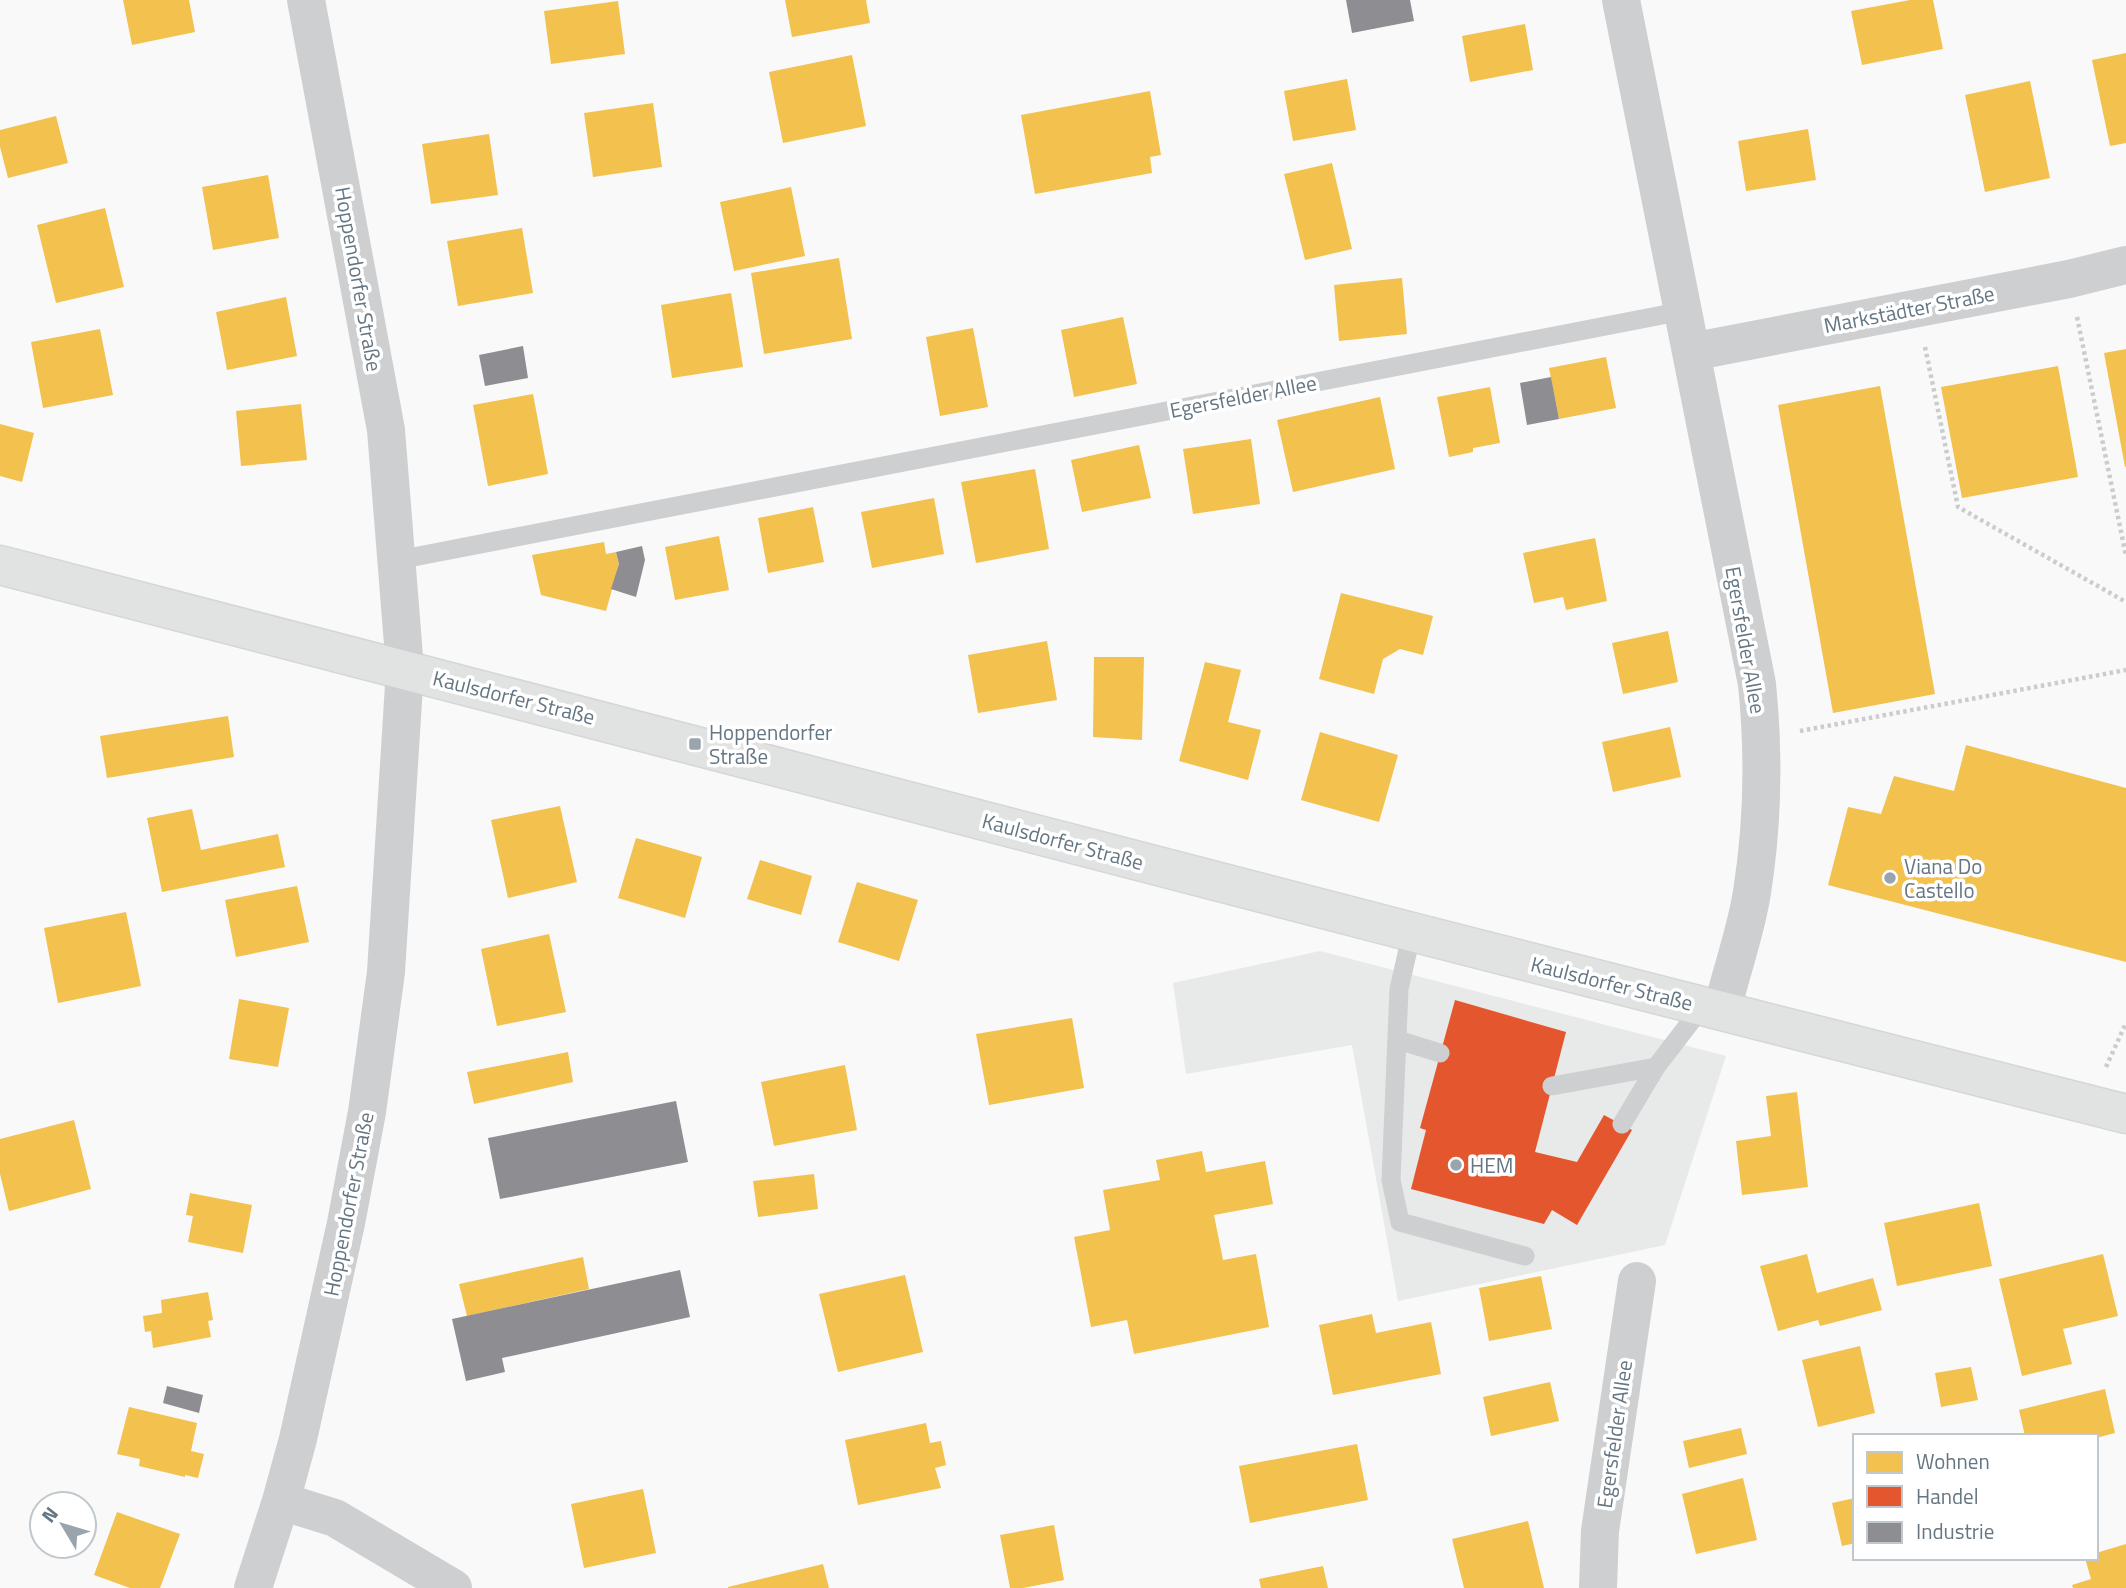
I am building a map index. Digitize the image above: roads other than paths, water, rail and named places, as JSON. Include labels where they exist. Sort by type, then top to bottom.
[{"type":"main road","name":"Kaulsdorfer Straße","points":[[0,565],[1412,932],[2126,1114]]},
{"type":"street","name":"Hoppendorfer Straße","points":[[253,1588],[298,1439],[346,1223],[367,1112],[386,972],[405,669],[386,430],[306,0]]},
{"type":"street","name":"Egersfelder Allee","points":[[1620,0],[1757,684],[1762,738],[1760,827],[1752,894],[1712,1009]]},
{"type":"street","name":"Markstädter Straße","points":[[1691,352],[2068,279],[2126,265]]},
{"type":"street","name":"Egersfelder Allee","points":[[1598,1588],[1600,1531],[1637,1281]]},
{"type":"street","points":[[281,1501],[335,1518],[453,1588]]},
{"type":"lane","name":"Egersfelder Allee","points":[[398,560],[1683,312]]},
{"type":"lane","points":[[1412,932],[1399,989],[1391,1180],[1399,1222],[1525,1256]]},
{"type":"lane","points":[[1622,1124],[1656,1067],[1712,1009]]},
{"type":"lane","points":[[1398,1040],[1440,1053]]},
{"type":"lane","points":[[1552,1086],[1656,1067]]},
{"type":"place","name":"Hoppendorfer Straße","points":[[695,744]]},
{"type":"place","name":"Viana Do Castello","points":[[1890,878]]},
{"type":"place","name":"HEM","points":[[1456,1165]]}]
